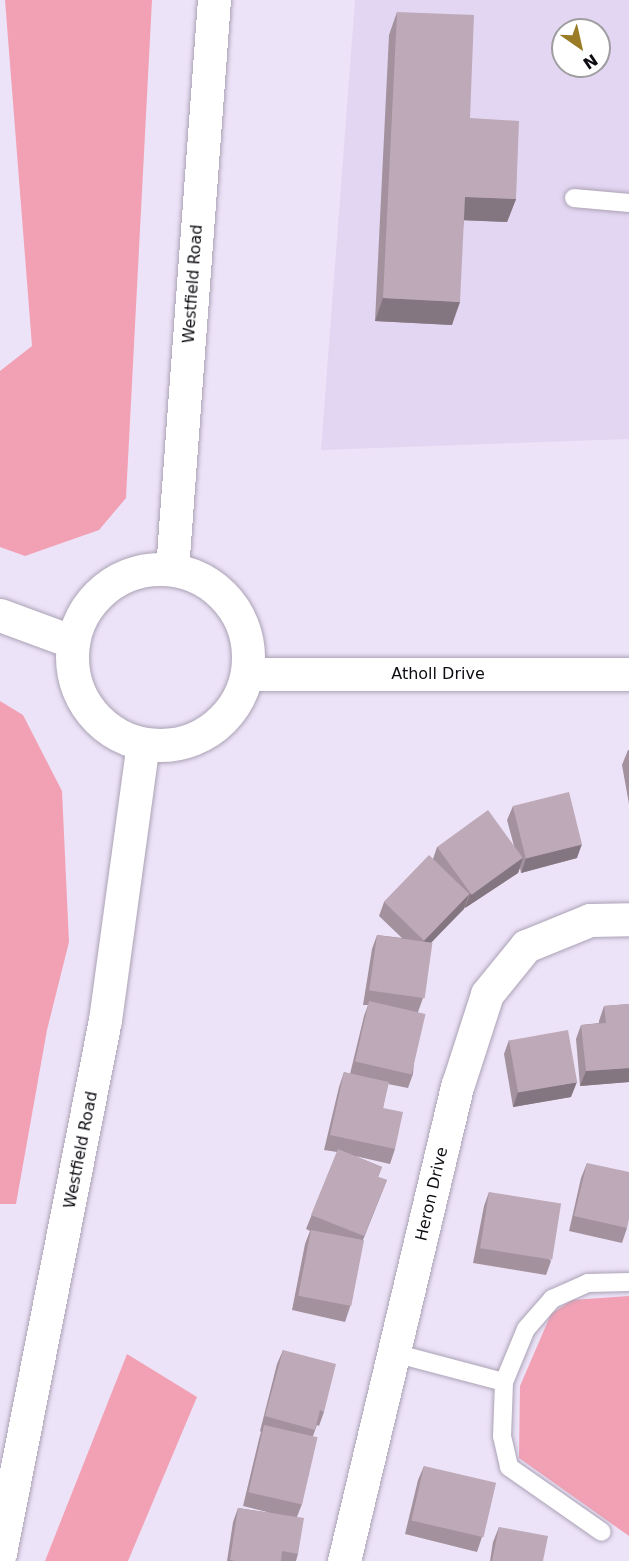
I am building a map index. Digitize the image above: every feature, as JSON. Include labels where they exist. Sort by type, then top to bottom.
[{"type":"street","name":"Westfield Road","points":[[171,568],[214,0]]},
{"type":"street","points":[[171,568],[200,577],[221,591],[244,626],[249,645],[248,674],[241,694],[220,723],[188,742],[165,746],[143,744],[120,736],[97,719],[85,704],[72,667],[73,642],[81,617],[104,588],[123,576],[171,568]]},
{"type":"street","points":[[0,615],[73,642]]},
{"type":"street","name":"Atholl Drive","points":[[248,674],[629,674]]},
{"type":"street","name":"Westfield Road","points":[[0,1553],[105,1020],[143,744]]},
{"type":"street","name":"Heron Drive","points":[[344,1561],[458,1084],[487,994],[526,946],[590,920],[629,919]]},
{"type":"lane","points":[[574,198],[629,203]]},
{"type":"lane","points":[[602,1532],[509,1467],[501,1436],[504,1382],[526,1329],[552,1299],[588,1283],[629,1282]]},
{"type":"lane","points":[[394,1353],[504,1382]]},
{"type":"shaded area","points":[[5,0],[152,0],[126,498],[99,530],[25,556],[0,547],[0,371],[32,346]]},
{"type":"shaded area","points":[[355,0],[629,0],[629,439],[321,450]]},
{"type":"shaded area","points":[[0,701],[23,715],[62,791],[69,942],[47,1030],[16,1204],[0,1204]]},
{"type":"shaded area","points":[[629,1296],[629,1536],[519,1458],[520,1386],[551,1314],[572,1300]]},
{"type":"shaded area","points":[[127,1354],[197,1397],[128,1561],[45,1561]]},
{"type":"building","points":[[397,12],[474,15],[470,118],[519,121],[516,199],[465,197],[460,302],[383,298]]},
{"type":"building","points":[[569,792],[582,844],[526,858],[513,806]]},
{"type":"building","points":[[488,810],[523,858],[472,895],[437,847]]},
{"type":"building","points":[[429,855],[469,894],[424,941],[384,902]]},
{"type":"building","points":[[377,935],[432,943],[425,998],[369,990]]},
{"type":"building","points":[[369,1001],[426,1014],[412,1074],[355,1061]]},
{"type":"building","points":[[629,1004],[629,1068],[586,1071],[581,1025],[606,1023],[604,1006]]},
{"type":"building","points":[[568,1030],[577,1082],[518,1093],[509,1040]]},
{"type":"building","points":[[344,1072],[389,1082],[383,1108],[403,1112],[395,1149],[330,1135]]},
{"type":"building","points":[[338,1149],[382,1167],[378,1177],[387,1180],[364,1236],[311,1215]]},
{"type":"building","points":[[587,1163],[629,1172],[627,1228],[574,1216]]},
{"type":"building","points":[[489,1192],[561,1203],[552,1260],[480,1248]]},
{"type":"building","points":[[311,1230],[364,1240],[351,1306],[298,1296]]},
{"type":"building","points":[[283,1350],[336,1364],[324,1412],[320,1410],[315,1430],[265,1416]]},
{"type":"building","points":[[264,1425],[318,1437],[302,1505],[248,1492]]},
{"type":"building","points":[[424,1466],[496,1483],[484,1537],[411,1521]]},
{"type":"building","points":[[238,1508],[304,1518],[298,1554],[282,1551],[281,1561],[230,1560]]},
{"type":"building","points":[[499,1527],[548,1536],[543,1561],[492,1561]]}]
